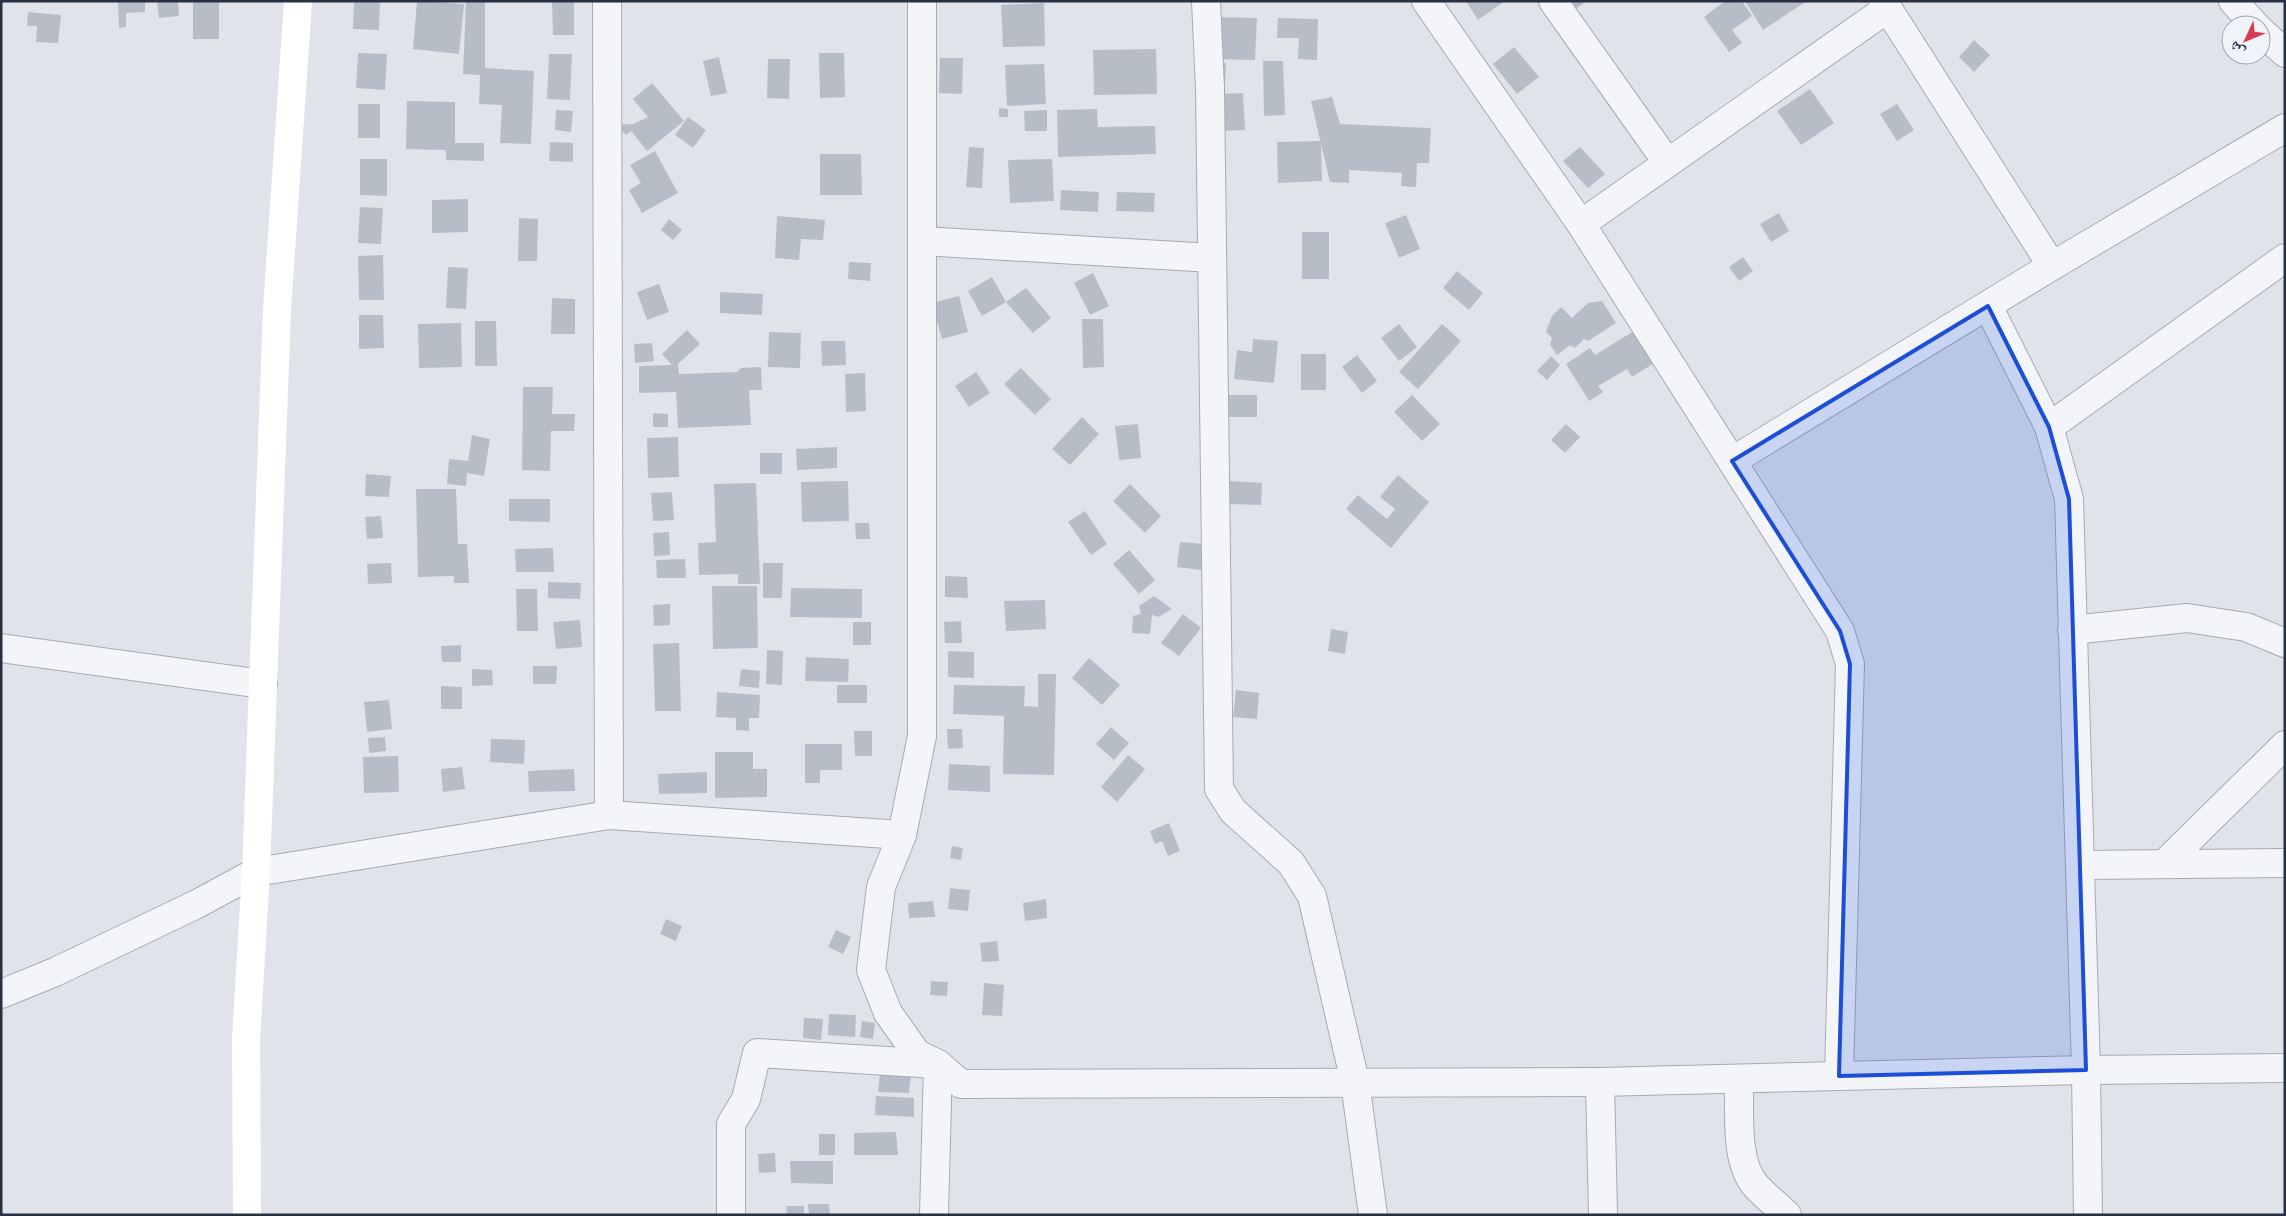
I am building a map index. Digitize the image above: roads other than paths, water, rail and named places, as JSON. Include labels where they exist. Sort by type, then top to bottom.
[{"type":"street","points":[[247,1215],[246,1039],[256,872],[276,310],[298,1]]},
{"type":"street","points":[[607,1],[609,815]]},
{"type":"street","points":[[922,1],[922,736],[902,835],[881,887],[871,970],[888,1013],[917,1054],[938,1064],[961,1084],[1600,1082],[2086,1070],[2285,1068]]},
{"type":"street","points":[[1206,1],[1210,88],[1219,789],[1233,812],[1291,863],[1312,896],[1355,1082],[1373,1215]]},
{"type":"street","points":[[1426,1],[1581,224],[1840,631],[1850,664],[1839,1076]]},
{"type":"street","points":[[1553,1],[1667,162]]},
{"type":"street","points":[[2233,1],[2246,15]]},
{"type":"street","points":[[1581,224],[1885,4],[2052,266]]},
{"type":"street","points":[[2271,40],[2285,53]]},
{"type":"street","points":[[1732,461],[2052,266],[2285,128]]},
{"type":"street","points":[[922,241],[1212,258]]},
{"type":"street","points":[[2049,427],[2285,258]]},
{"type":"street","points":[[1988,306],[2049,427],[2069,498],[2086,1070],[2088,1215]]},
{"type":"street","points":[[2072,630],[2186,618],[2246,627],[2285,643]]},
{"type":"street","points":[[1,648],[263,684]]},
{"type":"street","points":[[2164,864],[2285,745]]},
{"type":"street","points":[[1,994],[82,960],[197,904],[256,872],[609,815],[902,835]]},
{"type":"street","points":[[2080,864],[2285,863]]},
{"type":"street","points":[[730,1215],[731,1124],[746,1099],[757,1053],[938,1064]]},
{"type":"street","points":[[934,1215],[938,1064]]},
{"type":"street","points":[[1739,1079],[1741,1148],[1745,1169],[1755,1185],[1787,1215]]},
{"type":"street","points":[[1600,1082],[1603,1215]]}]
